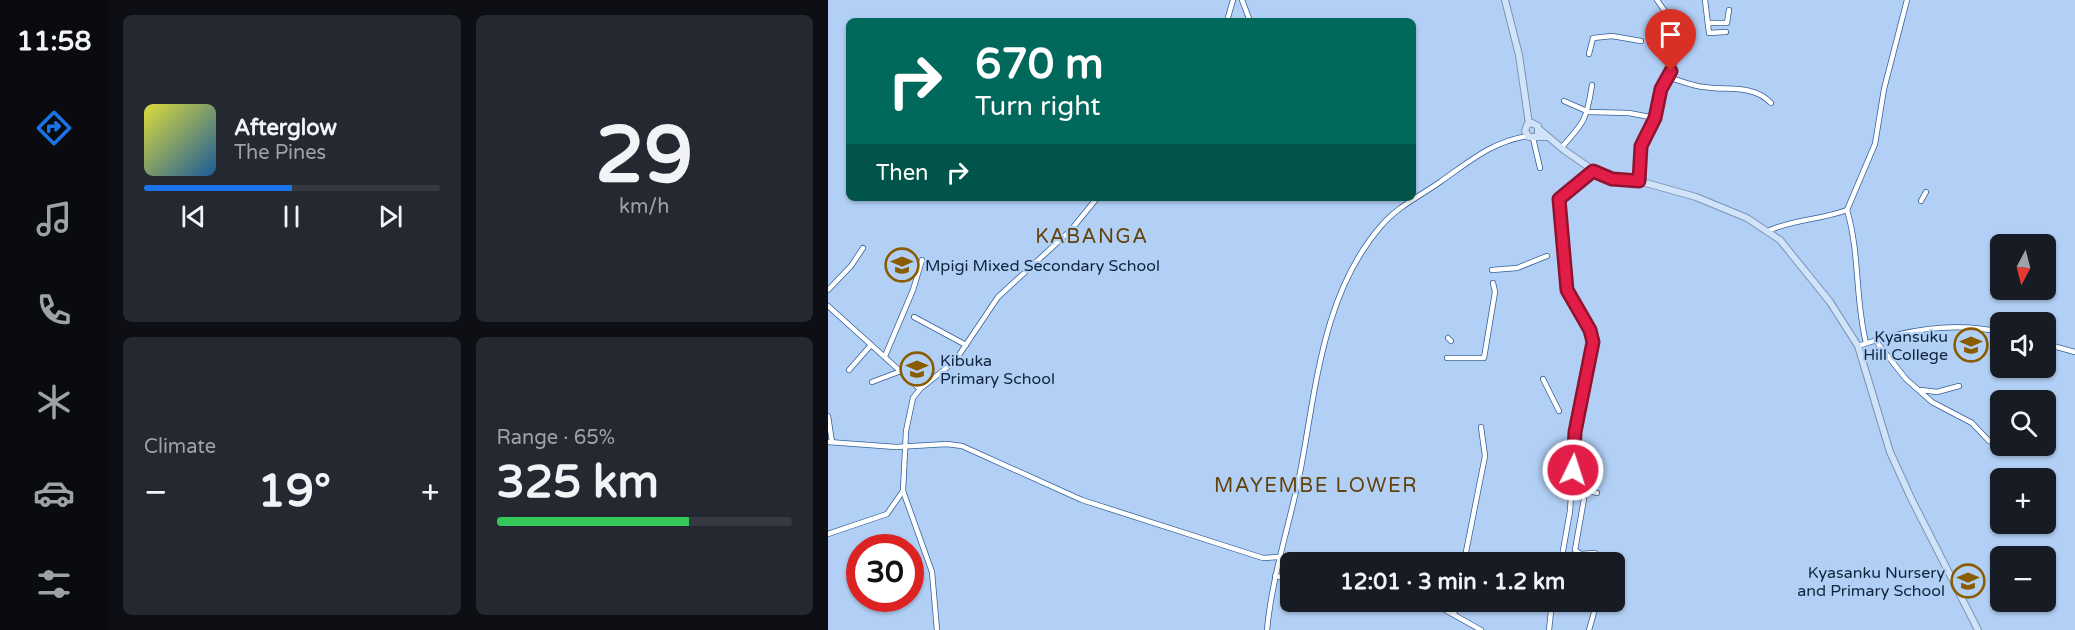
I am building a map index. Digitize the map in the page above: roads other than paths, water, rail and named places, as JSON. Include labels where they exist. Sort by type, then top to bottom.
[{"type":"main road","points":[[1505,0],[1519,55],[1531,133]]},
{"type":"main road","points":[[1527,105],[1531,133]]},
{"type":"main road","points":[[1531,133],[1548,137],[1593,171],[1612,179],[1639,181],[1696,196],[1747,218],[1780,240],[1807,272],[1858,346],[1890,452],[1978,630]]},
{"type":"street","points":[[1228,18],[1233,0]]},
{"type":"street","points":[[1242,0],[1249,18]]},
{"type":"street","points":[[1639,181],[1641,146],[1655,118],[1661,89],[1681,53],[1681,34],[1658,0]]},
{"type":"street","points":[[1705,0],[1709,33],[1726,32]]},
{"type":"street","points":[[1866,343],[1858,291],[1857,253],[1847,210],[1875,144],[1887,79],[1907,0]]},
{"type":"street","points":[[1708,22],[1727,23],[1729,10]]},
{"type":"street","points":[[1589,54],[1593,38],[1612,36],[1641,41]]},
{"type":"street","points":[[1667,77],[1702,87],[1737,88],[1763,94],[1771,103]]},
{"type":"street","points":[[1561,148],[1581,126],[1588,112],[1592,85]]},
{"type":"street","points":[[1564,101],[1588,112],[1629,112],[1655,118]]},
{"type":"street","points":[[1416,198],[1476,156],[1506,140],[1531,133],[1540,168]]},
{"type":"street","points":[[1471,150],[1476,156]]},
{"type":"street","points":[[1559,199],[1593,171]]},
{"type":"street","points":[[1921,201],[1926,192]]},
{"type":"street","points":[[1554,195],[1559,199],[1567,290],[1590,330],[1593,342],[1575,432],[1570,511],[1562,552]]},
{"type":"street","points":[[937,630],[932,572],[905,494],[905,446],[911,404],[920,389],[955,361],[998,297],[1071,230],[1095,201]]},
{"type":"street","points":[[1267,630],[1278,557],[1295,498],[1328,328],[1363,248],[1388,218],[1412,201]]},
{"type":"street","points":[[1767,231],[1847,210]]},
{"type":"street","points":[[828,290],[851,266],[863,248]]},
{"type":"street","points":[[1492,270],[1517,268],[1547,256]]},
{"type":"street","points":[[885,356],[913,290],[922,260]]},
{"type":"street","points":[[1447,358],[1484,358],[1495,292],[1493,283]]},
{"type":"street","points":[[828,306],[902,370],[920,389]]},
{"type":"street","points":[[914,317],[966,345]]},
{"type":"street","points":[[1858,346],[1922,328],[1990,330]]},
{"type":"street","points":[[1875,340],[1906,379],[1932,402],[1972,423],[1990,441]]},
{"type":"street","points":[[849,370],[871,345]]},
{"type":"street","points":[[2056,346],[2075,351]]},
{"type":"street","points":[[872,382],[902,370]]},
{"type":"street","points":[[1543,379],[1559,411]]},
{"type":"street","points":[[1921,390],[1937,392],[1959,386]]},
{"type":"street","points":[[828,416],[830,442],[962,446],[1082,500],[1263,558],[1278,557]]},
{"type":"street","points":[[1466,552],[1485,456],[1481,427]]},
{"type":"street","points":[[1573,470],[1583,489],[1584,499],[1575,550],[1578,552]]},
{"type":"street","points":[[1583,489],[1597,493]]},
{"type":"street","points":[[905,494],[912,496]]},
{"type":"street","points":[[828,534],[887,514],[905,494]]},
{"type":"street","points":[[1275,576],[1280,577]]},
{"type":"street","points":[[1451,612],[1481,630]]},
{"type":"street","points":[[1549,630],[1551,612]]},
{"type":"street","points":[[1589,630],[1594,612]]},
{"type":"place","name":"Mpigi Mixed Secondary School","points":[[902,265]]},
{"type":"place","name":"Kyansuku Hill College","points":[[1971,345]]},
{"type":"place","name":"Kibuka Primary School","points":[[917,369]]},
{"type":"place","name":"Kyasanku Nursery and Primary School","points":[[1968,581]]},
{"type":"district","name":"KABANGA","points":[[1092,236]]},
{"type":"district","name":"MAYEMBE LOWER","points":[[1316,485]]}]
